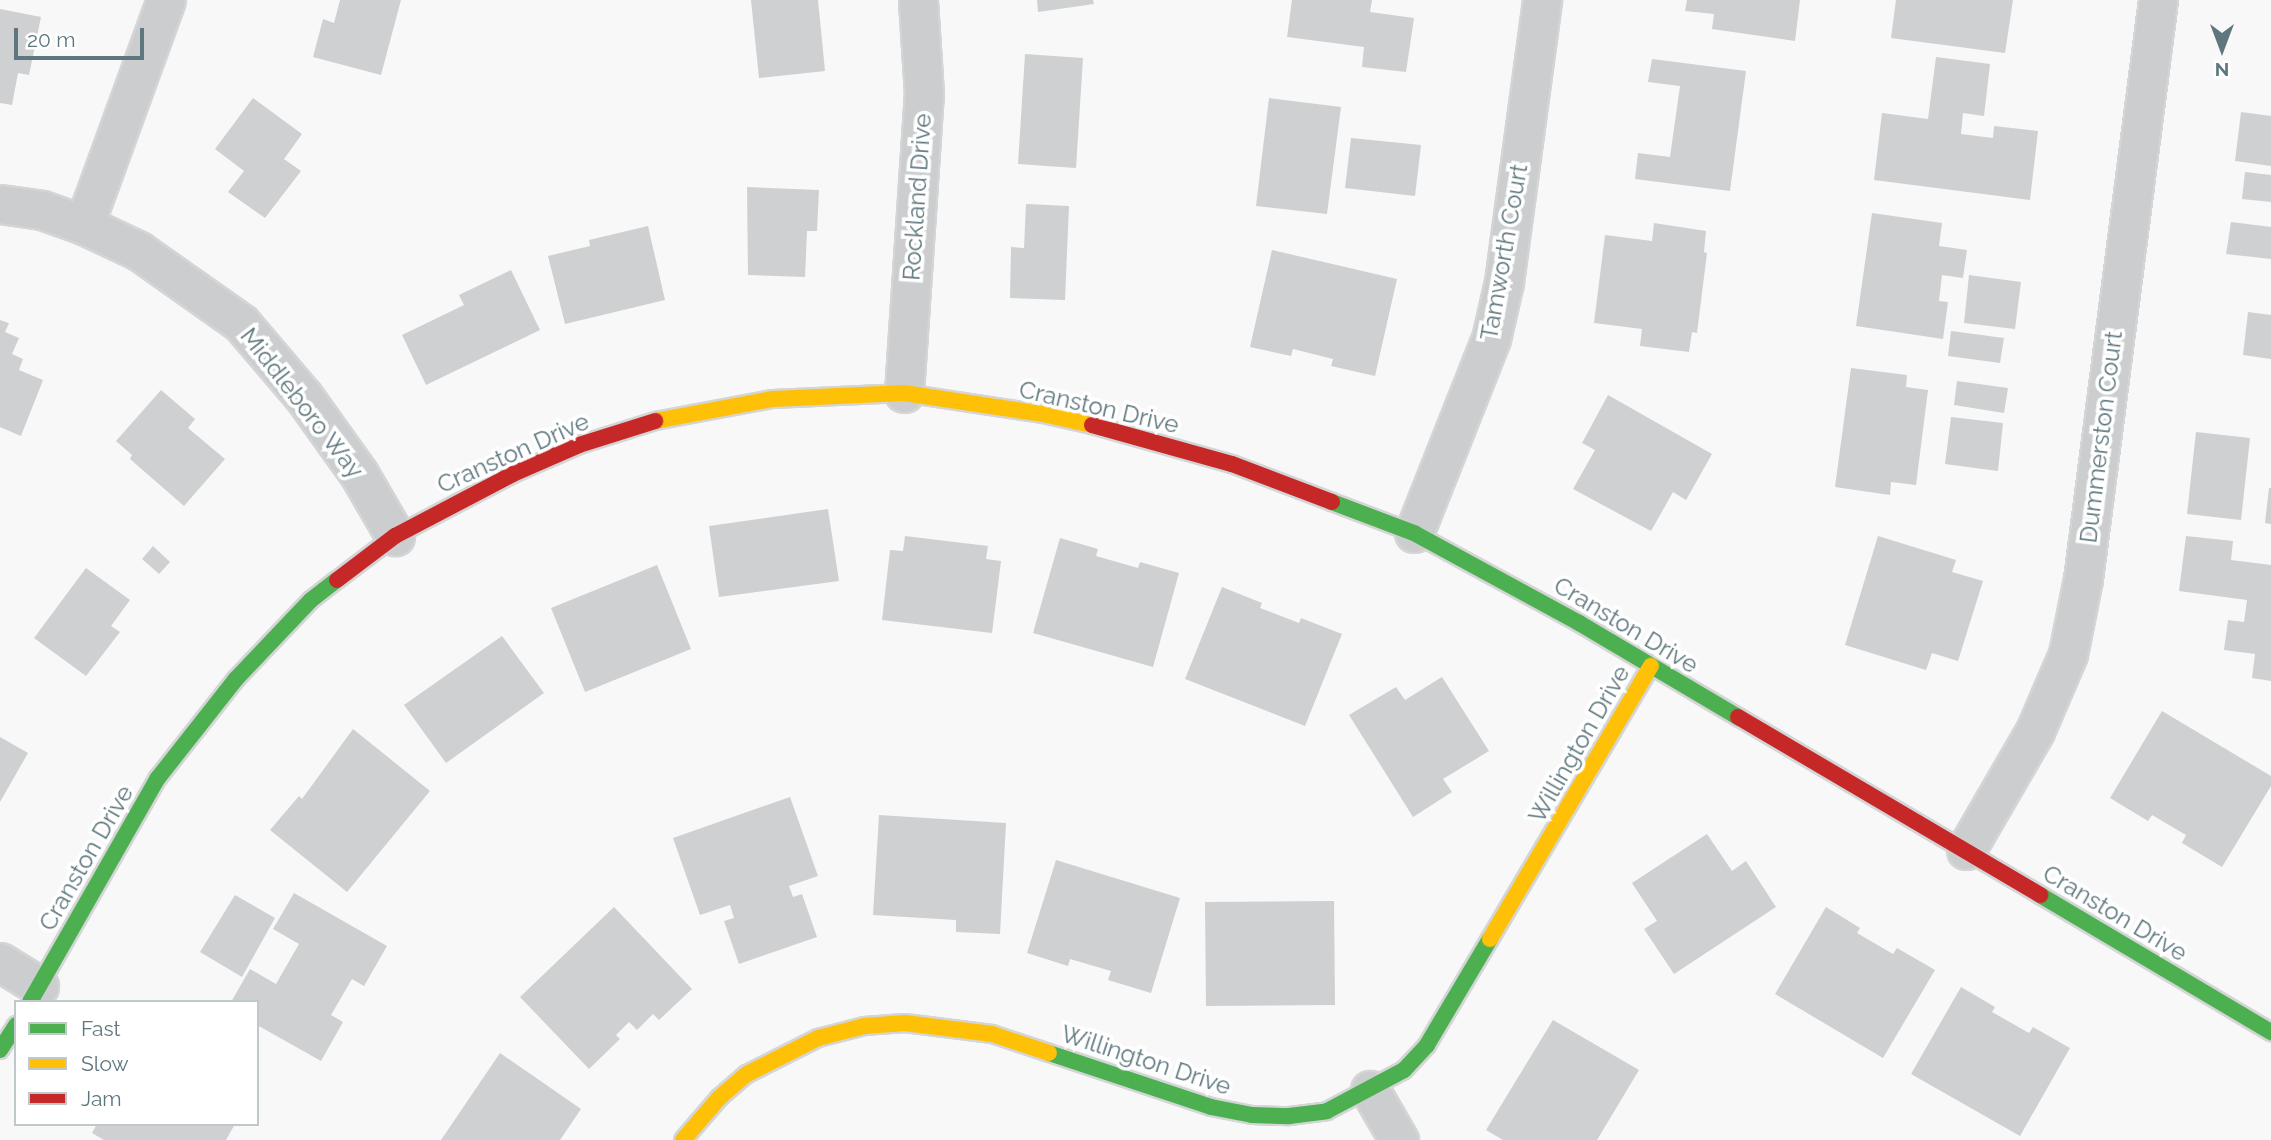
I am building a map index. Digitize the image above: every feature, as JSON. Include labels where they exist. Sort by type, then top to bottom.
[{"type":"street","points":[[84,225],[166,0]]},
{"type":"street","name":"Rockland Drive","points":[[904,393],[924,94],[918,0]]},
{"type":"street","name":"Tamworth Court","points":[[1414,533],[1491,339],[1504,282],[1542,0]]},
{"type":"street","name":"Dummerston Court","points":[[1965,850],[2035,730],[2068,654],[2083,579],[2158,0]]},
{"type":"street","name":"Middleboro Way","points":[[0,204],[42,211],[84,225],[139,251],[241,323],[304,397],[359,474],[395,536]]},
{"type":"street","name":"Cranston Drive","points":[[34,994],[145,798],[199,724],[234,680],[311,600],[395,536],[513,474],[579,445],[647,423],[773,399],[904,393],[1043,414],[1125,433],[1244,468],[1414,533],[1508,582],[2271,1032]]},
{"type":"street","name":"Willington Drive","points":[[683,1140],[719,1098],[747,1074],[818,1038],[878,1025],[905,1023],[992,1034],[1211,1107],[1252,1115],[1289,1116],[1327,1111],[1370,1090],[1404,1070],[1427,1045],[1651,666]]},
{"type":"street","points":[[0,962],[34,994]]},
{"type":"street","points":[[0,1050],[14,1028]]},
{"type":"street","points":[[1370,1090],[1399,1140]]},
{"type":"building","points":[[340,0],[401,0],[381,75],[313,57],[323,19],[334,23]]},
{"type":"building","points":[[751,0],[818,0],[825,71],[759,78]]},
{"type":"building","points":[[1037,0],[1093,0],[1094,4],[1038,12]]},
{"type":"building","points":[[1292,0],[1372,0],[1370,12],[1414,18],[1406,72],[1362,67],[1364,47],[1287,37]]},
{"type":"building","points":[[1687,0],[1800,0],[1795,41],[1712,29],[1714,14],[1685,11]]},
{"type":"building","points":[[1896,0],[2013,0],[2005,53],[1891,38]]},
{"type":"building","points":[[0,9],[41,17],[29,75],[18,73],[12,105],[0,103]]},
{"type":"building","points":[[1025,54],[1083,58],[1076,168],[1018,164]]},
{"type":"building","points":[[1936,57],[1990,64],[1984,116],[1963,113],[1961,134],[1993,138],[1994,126],[2038,131],[2030,200],[1874,180],[1882,113],[1928,119]]},
{"type":"building","points":[[1652,59],[1746,71],[1730,191],[1635,179],[1638,153],[1670,157],[1680,86],[1648,82]]},
{"type":"building","points":[[253,98],[302,134],[284,159],[301,171],[265,218],[228,192],[244,171],[215,149]]},
{"type":"building","points":[[1269,98],[1341,107],[1327,214],[1256,206]]},
{"type":"building","points":[[2241,112],[2271,116],[2271,166],[2235,161]]},
{"type":"building","points":[[1351,138],[1421,145],[1415,196],[1345,188]]},
{"type":"building","points":[[2245,172],[2271,175],[2271,202],[2242,199]]},
{"type":"building","points":[[747,187],[819,190],[817,231],[807,231],[805,277],[748,275]]},
{"type":"building","points":[[1026,204],[1069,206],[1065,300],[1010,298],[1011,247],[1024,248]]},
{"type":"building","points":[[1872,213],[1942,223],[1939,246],[1967,250],[1963,278],[1942,275],[1939,301],[1948,302],[1943,339],[1856,326]]},
{"type":"building","points":[[2231,222],[2271,227],[2271,259],[2226,254]]},
{"type":"building","points":[[1654,223],[1706,231],[1704,252],[1707,253],[1697,333],[1692,332],[1689,352],[1640,346],[1642,329],[1594,323],[1605,235],[1652,241]]},
{"type":"building","points":[[648,226],[665,300],[565,324],[548,256],[590,246],[589,240]]},
{"type":"building","points":[[1272,250],[1397,279],[1375,376],[1331,366],[1333,359],[1293,349],[1291,356],[1250,347]]},
{"type":"building","points":[[511,270],[540,330],[426,385],[402,335],[464,305],[459,295]]},
{"type":"building","points":[[1969,275],[2021,282],[2015,329],[1964,323]]},
{"type":"building","points":[[2248,312],[2271,315],[2271,359],[2243,355]]},
{"type":"building","points":[[0,320],[9,323],[5,332],[19,338],[12,354],[23,359],[19,370],[43,380],[21,436],[0,427]]},
{"type":"building","points":[[1951,331],[2004,338],[2000,363],[1948,356]]},
{"type":"building","points":[[1851,368],[1907,375],[1906,387],[1928,390],[1916,485],[1891,482],[1890,495],[1835,487]]},
{"type":"building","points":[[1957,381],[2008,388],[2004,413],[1954,405]]},
{"type":"building","points":[[161,390],[195,419],[188,428],[225,459],[184,506],[130,459],[132,455],[116,441]]},
{"type":"building","points":[[1608,395],[1712,454],[1686,500],[1673,492],[1651,531],[1573,489],[1595,450],[1582,443]]},
{"type":"building","points":[[1951,417],[2003,423],[1998,471],[1945,464]]},
{"type":"building","points":[[2196,432],[2250,438],[2241,520],[2187,514]]},
{"type":"building","points":[[2271,488],[2271,524],[2265,523]]},
{"type":"building","points":[[828,509],[839,581],[719,597],[709,526]]},
{"type":"building","points":[[905,536],[988,546],[986,559],[1001,561],[992,633],[882,620],[890,550],[903,551]]},
{"type":"building","points":[[1878,536],[1956,560],[1952,572],[1983,581],[1958,661],[1932,653],[1926,670],[1845,645]]},
{"type":"building","points":[[2186,536],[2233,541],[2231,560],[2271,565],[2271,681],[2252,678],[2255,654],[2224,650],[2228,620],[2244,622],[2247,600],[2179,591]]},
{"type":"building","points":[[1060,538],[1098,549],[1096,556],[1138,568],[1140,562],[1179,573],[1153,667],[1033,633]]},
{"type":"building","points":[[153,546],[170,562],[159,574],[142,559]]},
{"type":"building","points":[[657,565],[691,649],[585,692],[551,608]]},
{"type":"building","points":[[86,568],[130,600],[111,626],[120,632],[86,676],[34,638]]},
{"type":"building","points":[[1222,587],[1262,603],[1260,608],[1299,623],[1301,618],[1342,634],[1305,726],[1185,679]]},
{"type":"building","points":[[502,636],[544,693],[446,763],[404,705]]},
{"type":"building","points":[[1442,677],[1489,751],[1443,779],[1452,792],[1413,817],[1349,715],[1396,687],[1405,700]]},
{"type":"building","points":[[2162,711],[2271,776],[2271,786],[2222,867],[2182,843],[2186,835],[2152,815],[2148,821],[2110,798]]},
{"type":"building","points":[[353,729],[430,791],[347,892],[270,830],[299,796],[302,799]]},
{"type":"building","points":[[0,737],[28,753],[0,802]]},
{"type":"building","points":[[790,797],[818,876],[789,886],[793,897],[802,894],[817,937],[739,964],[724,921],[734,918],[730,905],[700,915],[673,838]]},
{"type":"building","points":[[879,815],[1006,823],[1000,934],[956,932],[956,920],[873,915]]},
{"type":"building","points":[[1707,834],[1732,871],[1746,861],[1776,907],[1674,974],[1644,929],[1657,921],[1632,883]]},
{"type":"building","points":[[1056,860],[1180,898],[1151,993],[1108,980],[1111,971],[1070,959],[1068,966],[1027,953]]},
{"type":"building","points":[[294,893],[387,946],[364,986],[352,979],[331,1015],[343,1022],[321,1061],[259,1026],[259,1000],[232,1000],[250,969],[276,984],[299,944],[273,929]]},
{"type":"building","points":[[235,895],[275,918],[242,977],[200,952]]},
{"type":"building","points":[[1334,901],[1335,1005],[1206,1006],[1205,902]]},
{"type":"building","points":[[614,907],[692,989],[659,1020],[653,1014],[637,1030],[629,1022],[616,1035],[620,1039],[589,1069],[520,997]]},
{"type":"building","points":[[1826,907],[1860,928],[1857,933],[1893,954],[1897,948],[1935,970],[1883,1058],[1775,994]]},
{"type":"building","points":[[1961,987],[1995,1007],[1992,1012],[2029,1033],[2033,1027],[2070,1048],[2020,1136],[1911,1074]]},
{"type":"building","points":[[1553,1020],[1639,1070],[1597,1140],[1503,1140],[1486,1130]]},
{"type":"building","points":[[500,1053],[581,1109],[560,1140],[441,1140]]},
{"type":"building","points":[[96,1126],[234,1126],[226,1140],[104,1140],[92,1133]]},
{"type":"traffic: fast","points":[[1332,502],[1414,533],[1579,623],[1738,717]]},
{"type":"traffic: fast","points":[[31,1000],[158,778],[235,680],[311,600],[337,580]]},
{"type":"traffic: fast","points":[[2040,895],[2271,1032]]},
{"type":"traffic: fast","points":[[1049,1053],[1211,1107],[1252,1115],[1289,1116],[1327,1111],[1404,1070],[1427,1045],[1490,939]]},
{"type":"traffic: fast","points":[[0,1050],[14,1028]]},
{"type":"traffic: slow","points":[[655,421],[773,399],[904,393],[1043,414],[1092,425]]},
{"type":"traffic: slow","points":[[1490,939],[1651,666]]},
{"type":"traffic: slow","points":[[683,1140],[719,1098],[747,1074],[818,1038],[864,1026],[905,1023],[992,1034],[1049,1053]]},
{"type":"traffic: jam","points":[[337,580],[395,536],[513,474],[579,445],[655,421]]},
{"type":"traffic: jam","points":[[1092,425],[1232,464],[1332,502]]},
{"type":"traffic: jam","points":[[1738,717],[2040,895]]}]
